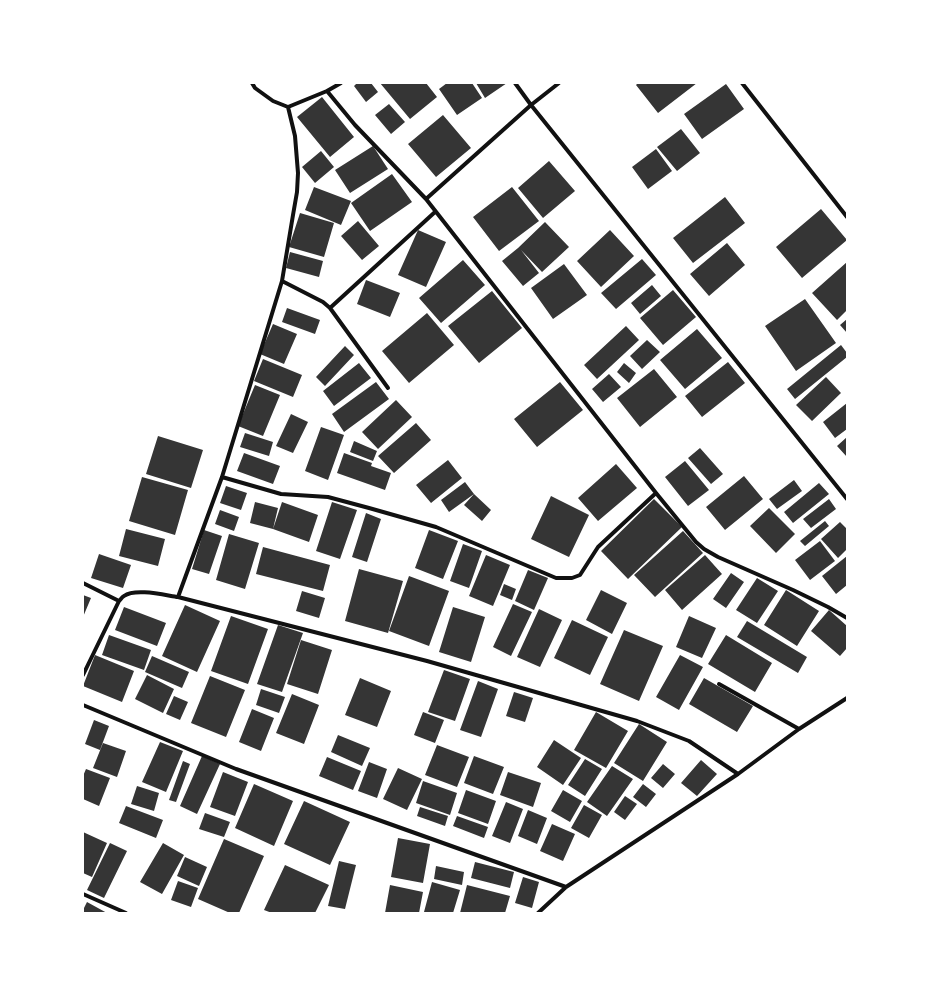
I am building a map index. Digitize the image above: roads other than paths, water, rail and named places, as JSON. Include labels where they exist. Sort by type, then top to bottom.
[{"type":"street","points":[[252,83],[255,88],[272,101],[288,107],[327,91],[341,83]]},
{"type":"street","points":[[515,83],[531,105],[847,499]]},
{"type":"street","points":[[426,199],[531,105],[559,83]]},
{"type":"street","points":[[742,83],[847,217]]},
{"type":"street","points":[[327,91],[355,125],[426,199],[696,542],[704,549],[718,557],[793,590],[847,618]]},
{"type":"street","points":[[178,597],[222,477],[282,281],[294,215],[298,174],[295,136],[288,107]]},
{"type":"street","points":[[330,308],[435,212]]},
{"type":"street","points":[[282,281],[323,302],[330,308],[388,388]]},
{"type":"street","points":[[222,477],[281,494],[328,497],[436,527],[556,578],[572,578],[580,575],[598,547],[656,493]]},
{"type":"street","points":[[83,583],[119,601]]},
{"type":"street","points":[[83,675],[119,601],[124,596],[131,593],[141,592],[178,597],[427,661],[636,721],[689,741],[738,774]]},
{"type":"street","points":[[718,684],[800,729]]},
{"type":"street","points":[[538,913],[566,887],[738,774],[800,729],[847,698]]},
{"type":"street","points":[[83,705],[236,769],[566,887]]},
{"type":"street","points":[[83,894],[126,913]]}]
